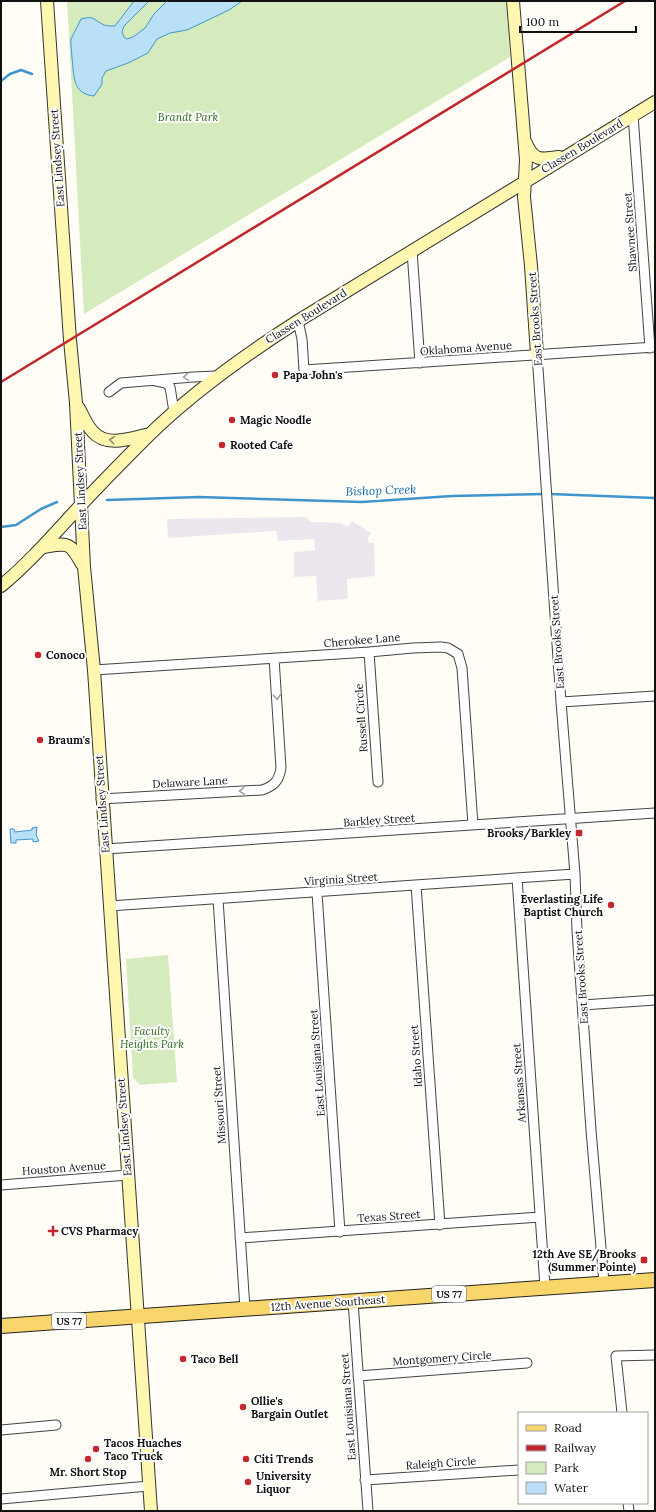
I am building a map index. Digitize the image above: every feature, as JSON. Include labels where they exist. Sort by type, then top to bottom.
[{"type":"main road","name":"East Lindsey Street","points":[[47,1],[70,340],[76,403],[84,567],[94,670],[101,799],[151,1511]]},
{"type":"main road","name":"East Brooks Street","points":[[513,1],[517,66],[525,140],[525,212],[531,266],[537,354]]},
{"type":"main road","name":"Classen Boulevard","points":[[1,586],[43,547],[80,506],[150,434],[217,376],[253,350],[298,321],[655,102]]},
{"type":"main road","points":[[525,140],[529,150],[540,159],[550,159],[568,155]]},
{"type":"main road","points":[[499,197],[517,198],[521,202],[525,212]]},
{"type":"main road","points":[[76,403],[93,432],[105,439],[116,441],[150,434]]},
{"type":"main road","points":[[43,547],[61,544],[68,545],[74,550],[84,567]]},
{"type":"main road","name":"12th Avenue Southeast","points":[[1,1326],[655,1280]]},
{"type":"street","name":"Shawnee Street","points":[[634,115],[652,348]]},
{"type":"street","points":[[412,251],[420,363]]},
{"type":"street","name":"Oklahoma Avenue","points":[[298,321],[302,340],[304,370],[537,354],[652,348]]},
{"type":"street","name":"East Brooks Street","points":[[537,354],[604,1283]]},
{"type":"street","points":[[109,392],[121,383],[217,376]]},
{"type":"street","points":[[155,381],[166,383],[170,387],[174,412]]},
{"type":"street","name":"Cherokee Lane","points":[[94,670],[413,648],[448,648],[458,654],[462,668],[473,825]]},
{"type":"street","name":"Russell Circle","points":[[369,652],[378,782]]},
{"type":"street","name":"Delaware Lane","points":[[101,799],[262,790],[274,785],[278,780],[281,768],[281,756],[274,658]]},
{"type":"street","points":[[561,702],[655,696]]},
{"type":"street","name":"Barkley Street","points":[[105,849],[655,813]]},
{"type":"street","name":"Virginia Street","points":[[109,906],[575,874]]},
{"type":"street","name":"Arkansas Street","points":[[517,878],[544,1287]]},
{"type":"street","name":"Idaho Street","points":[[416,885],[440,1225]]},
{"type":"street","name":"East Louisiana Street","points":[[317,892],[340,1232]]},
{"type":"street","name":"Missouri Street","points":[[218,899],[244,1309]]},
{"type":"street","points":[[583,1005],[655,1000]]},
{"type":"street","name":"Houston Avenue","points":[[1,1185],[128,1175]]},
{"type":"street","name":"Texas Street","points":[[240,1238],[540,1218]]},
{"type":"street","name":"East Louisiana Street","points":[[353,1301],[368,1511]]},
{"type":"street","points":[[622,1412],[616,1356],[655,1355]]},
{"type":"street","name":"Montgomery Circle","points":[[358,1376],[527,1363]]},
{"type":"street","points":[[1,1430],[56,1424]]},
{"type":"street","name":"Raleigh Circle","points":[[365,1480],[518,1470]]},
{"type":"street","points":[[1,1499],[149,1486]]},
{"type":"shaded area","points":[[306,517],[311,522],[341,523],[348,527],[352,521],[371,533],[368,538],[369,543],[374,543],[375,576],[347,579],[348,599],[318,601],[316,576],[294,577],[294,552],[315,550],[314,539],[278,541],[276,531],[168,538],[167,519]]},
{"type":"green space","name":"Brandt Park","points":[[67,1],[506,1],[510,57],[84,314]]},
{"type":"green space","name":"Faculty Heights Park","points":[[168,955],[177,1082],[140,1085],[133,1078],[126,959]]},
{"type":"water","points":[[134,1],[149,1],[124,26],[122,32],[124,37],[127,39],[133,37],[145,28],[154,14],[167,1],[242,1],[229,10],[187,30],[170,33],[157,39],[148,53],[128,63],[106,71],[102,78],[102,84],[94,96],[82,92],[78,88],[74,77],[71,46],[71,39],[81,19],[90,18],[105,25],[115,26]]},
{"type":"water","points":[[37,827],[36,835],[39,841],[33,842],[33,839],[16,840],[16,843],[11,843],[10,829],[14,829],[15,832],[32,830],[32,828]]},
{"type":"waterway","points":[[1,81],[10,74],[21,70],[32,74]]},
{"type":"waterway","name":"Bishop Creek","points":[[107,500],[199,497],[362,502],[452,496],[545,494]]},
{"type":"waterway","name":"Bishop Creek","points":[[550,494],[655,498]]},
{"type":"waterway","name":"Bishop Creek","points":[[1,527],[16,525],[41,509],[57,502]]},
{"type":"railway","points":[[1,382],[625,1]]},
{"type":"place","name":"Papa John's","points":[[275,375]]},
{"type":"place","name":"Magic Noodle","points":[[232,420]]},
{"type":"place","name":"Rooted Cafe","points":[[222,445]]},
{"type":"place","name":"Conoco","points":[[38,655]]},
{"type":"place","name":"Braum's","points":[[40,740]]},
{"type":"place","name":"Brooks/Barkley","points":[[579,833]]},
{"type":"place","name":"Everlasting Life Baptist Church","points":[[611,905]]},
{"type":"place","name":"CVS Pharmacy","points":[[53,1231]]},
{"type":"place","name":"12th Ave SE/Brooks (Summer Pointe)","points":[[644,1260]]},
{"type":"place","name":"Taco Bell","points":[[183,1359]]},
{"type":"place","name":"Ollie's Bargain Outlet","points":[[243,1407]]},
{"type":"place","name":"Tacos Huaches Taco Truck","points":[[96,1449]]},
{"type":"place","name":"Mr. Short Stop","points":[[88,1459]]},
{"type":"place","name":"Citi Trends","points":[[246,1459]]},
{"type":"place","name":"University Liquor","points":[[248,1482]]}]
